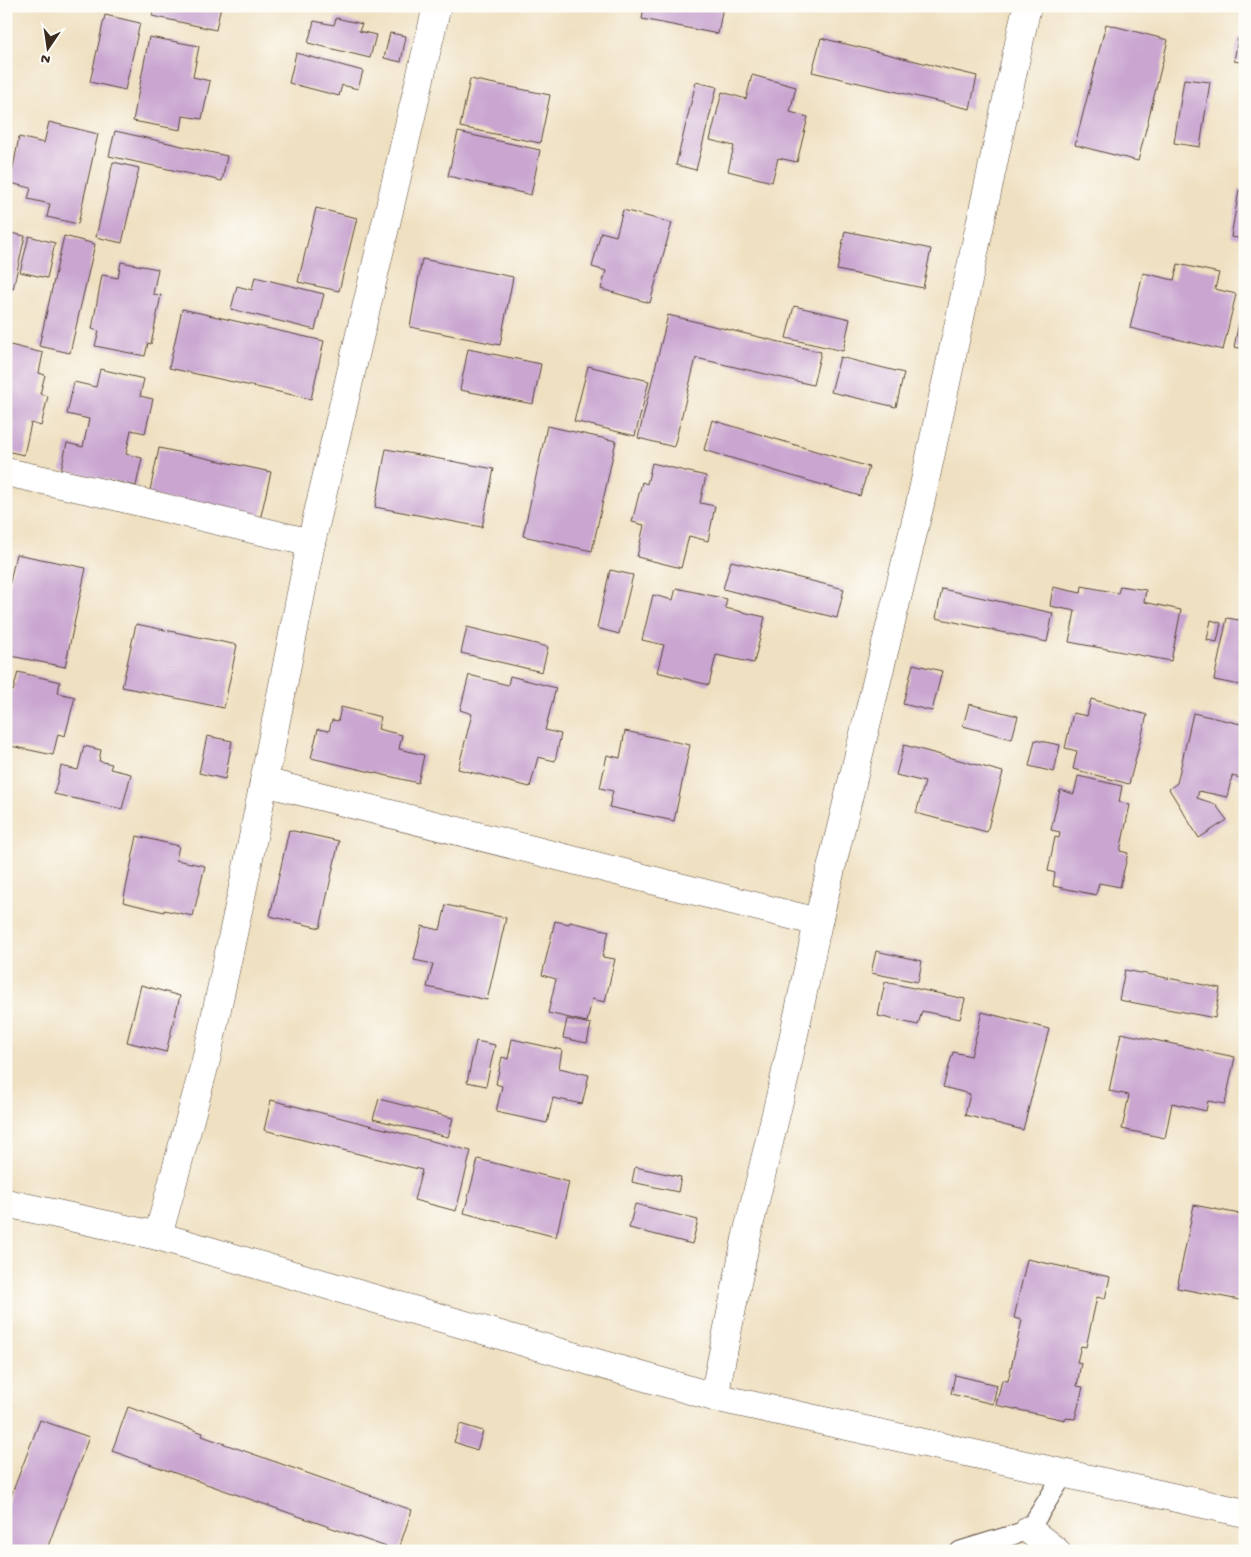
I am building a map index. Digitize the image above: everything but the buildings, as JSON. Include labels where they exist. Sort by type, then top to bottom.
[{"type":"street","points":[[158,1236],[206,1060],[245,878],[311,543],[437,6]]},
{"type":"street","points":[[714,1396],[746,1239],[785,1076],[818,922],[920,504],[1027,6]]},
{"type":"street","points":[[6,472],[311,543]]},
{"type":"street","points":[[264,782],[818,922]]},
{"type":"street","points":[[6,1204],[158,1236],[714,1396],[1245,1514]]},
{"type":"street","points":[[1029,1530],[1056,1551]]},
{"type":"lane","points":[[960,1551],[1029,1530],[1064,1474]]}]
